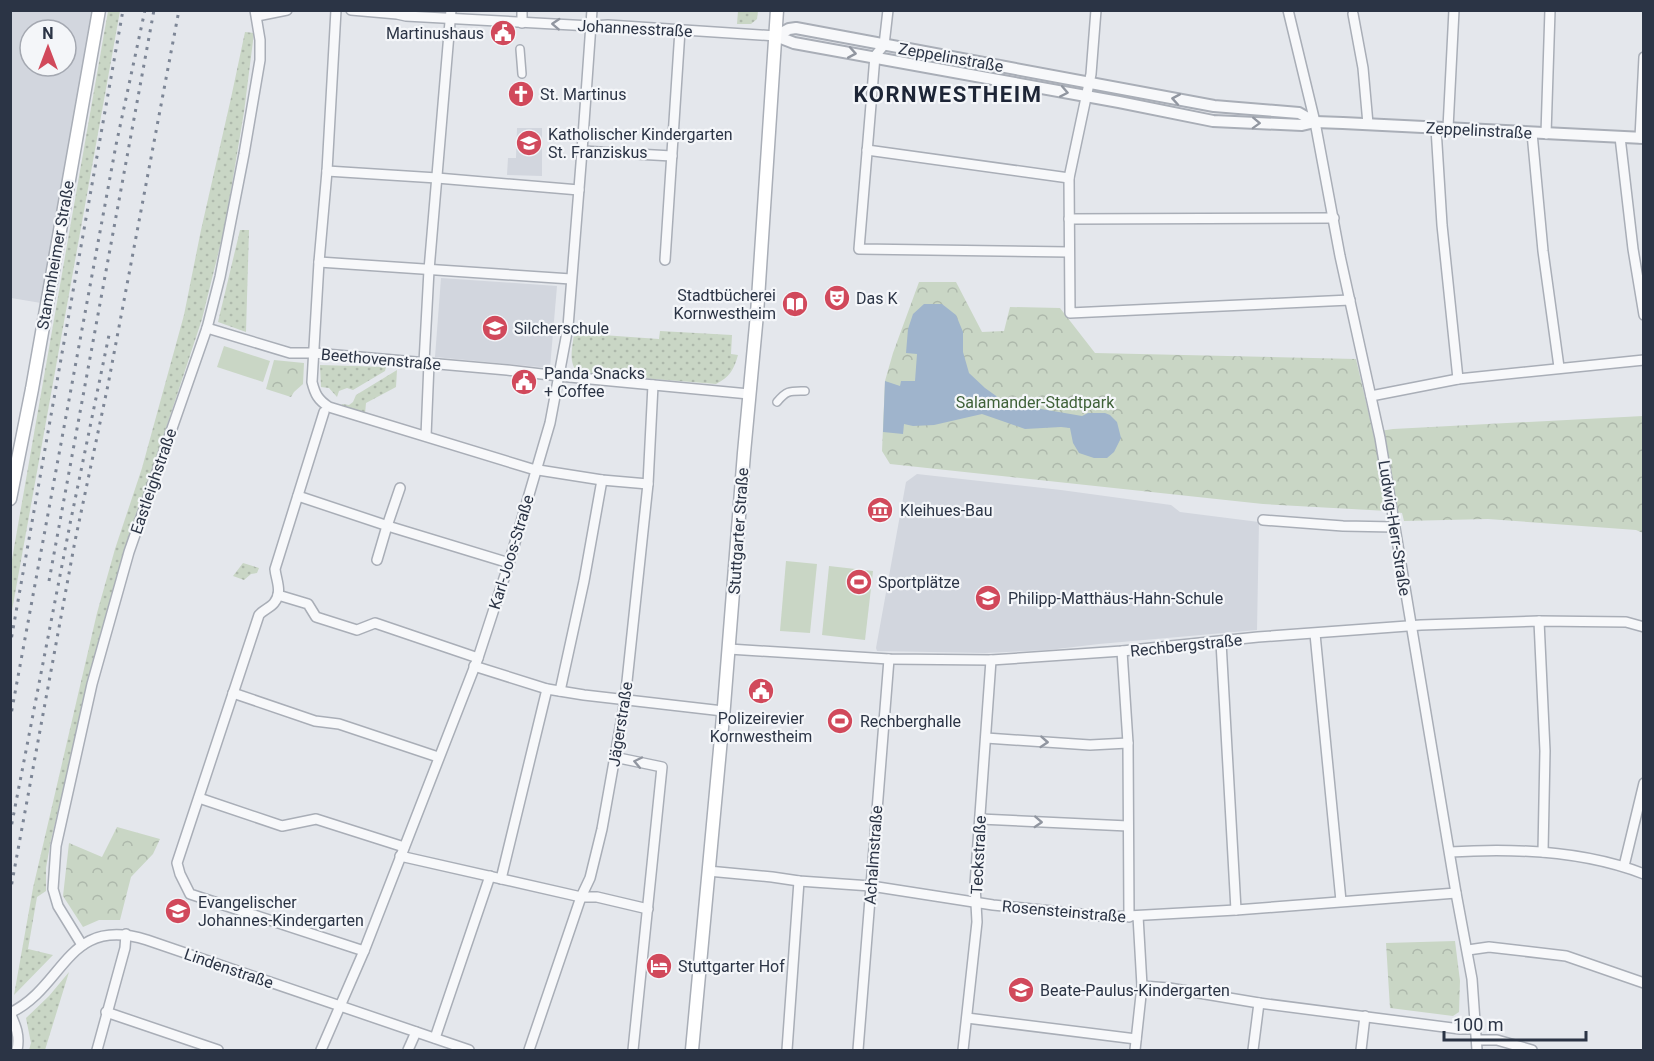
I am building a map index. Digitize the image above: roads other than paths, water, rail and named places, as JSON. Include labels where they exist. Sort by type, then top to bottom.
[{"type":"main road","name":"Stammheimer Straße","points":[[10,499],[32,389],[99,10]]},
{"type":"main road","name":"Stuttgarter Straße","points":[[693,1050],[757,314],[777,10]]},
{"type":"street","points":[[256,13],[287,10]]},
{"type":"street","points":[[336,10],[312,382],[314,392],[320,401],[329,407],[536,470],[648,484]]},
{"type":"street","name":"Johannesstraße","points":[[351,10],[451,15],[522,23],[608,25],[776,36]]},
{"type":"street","points":[[522,10],[522,23]]},
{"type":"street","name":"Karl-Joos-Straße","points":[[321,1050],[364,951],[476,662],[509,563],[550,423],[567,327],[592,10]]},
{"type":"street","points":[[884,45],[888,10]]},
{"type":"street","points":[[1096,10],[1087,97],[1069,178],[1070,313],[1350,300]]},
{"type":"street","name":"Ludwig-Herr-Straße","points":[[1288,10],[1315,122],[1380,438],[1456,892],[1468,950],[1477,1050]]},
{"type":"street","points":[[1448,128],[1454,10]]},
{"type":"street","points":[[1546,134],[1550,10]]},
{"type":"street","name":"Eastleighstraße","points":[[82,945],[58,906],[53,889],[56,846],[92,684],[129,552],[207,328],[220,277],[257,86],[260,60],[256,13]]},
{"type":"street","points":[[1353,14],[1363,68],[1368,124]]},
{"type":"street","points":[[426,436],[429,270],[451,15]]},
{"type":"street","name":"Zeppelinstraße","points":[[776,36],[796,27],[1214,106],[1299,113],[1315,122]]},
{"type":"street","points":[[666,260],[680,30]]},
{"type":"street","name":"Zeppelinstraße","points":[[776,36],[794,43],[1213,121],[1302,125],[1315,122],[1368,124],[1642,138]]},
{"type":"street","name":"Zeppelinstraße","points":[[875,57],[884,45]]},
{"type":"street","points":[[520,49],[522,74]]},
{"type":"street","points":[[875,57],[859,249],[1070,252]]},
{"type":"street","points":[[1642,138],[1644,57]]},
{"type":"street","points":[[1436,128],[1442,225],[1458,379]]},
{"type":"street","points":[[1532,133],[1543,251],[1559,367]]},
{"type":"street","points":[[1620,137],[1644,315]]},
{"type":"street","points":[[867,150],[1069,178]]},
{"type":"street","points":[[582,151],[672,156]]},
{"type":"street","points":[[327,171],[579,190]]},
{"type":"street","points":[[1069,219],[1334,218]]},
{"type":"street","points":[[319,262],[571,279]]},
{"type":"street","name":"Beethovenstraße","points":[[207,328],[290,353],[314,353],[507,370],[749,394]]},
{"type":"street","points":[[1371,396],[1458,379],[1644,360]]},
{"type":"street","name":"Jägerstraße","points":[[529,1050],[581,897],[590,878],[602,829],[625,700],[648,484],[653,386]]},
{"type":"street","points":[[777,402],[784,393],[789,391],[806,391]]},
{"type":"street","points":[[324,412],[275,569],[278,595],[274,603],[259,615],[177,863],[190,894],[364,951]]},
{"type":"street","points":[[560,691],[584,580],[602,480]]},
{"type":"street","points":[[377,560],[400,488]]},
{"type":"street","points":[[298,496],[509,563]]},
{"type":"street","points":[[1263,520],[1395,527]]},
{"type":"street","points":[[278,595],[308,604],[316,617],[357,630],[375,623],[547,689],[723,711]]},
{"type":"street","points":[[1539,621],[1545,751],[1543,852]]},
{"type":"street","name":"Rechbergstraße","points":[[729,649],[888,659],[991,660],[1411,626],[1539,621],[1626,622],[1644,627]]},
{"type":"street","points":[[1315,634],[1341,901]]},
{"type":"street","points":[[1221,642],[1236,910]]},
{"type":"street","points":[[1122,651],[1128,743],[1128,826],[1133,917],[1142,986],[1136,1050]]},
{"type":"street","name":"Achalmstraße","points":[[858,1050],[888,659]]},
{"type":"street","name":"Teckstraße","points":[[963,1050],[977,922],[975,885],[991,660]]},
{"type":"street","points":[[501,879],[547,689]]},
{"type":"street","points":[[233,693],[315,721],[339,724],[438,757]]},
{"type":"street","points":[[986,738],[1090,745],[1128,743]]},
{"type":"street","points":[[614,758],[662,767],[633,1050]]},
{"type":"street","points":[[1624,866],[1644,783]]},
{"type":"street","points":[[199,798],[282,826],[316,819],[402,852],[501,879],[648,909]]},
{"type":"street","points":[[980,819],[1128,826]]},
{"type":"street","points":[[1450,852],[1543,852],[1624,866],[1644,874]]},
{"type":"street","name":"Rosensteinstraße","points":[[708,871],[871,886],[976,902],[1110,917],[1236,910],[1456,892]]},
{"type":"street","points":[[435,1038],[490,876]]},
{"type":"street","points":[[787,1050],[799,881]]},
{"type":"street","points":[[97,1050],[125,948],[126,934]]},
{"type":"street","name":"Lindenstraße","points":[[10,1013],[27,1003],[63,962],[82,945],[95,938],[126,934],[469,1050]]},
{"type":"street","points":[[1468,950],[1489,947],[1566,956],[1644,983]]},
{"type":"street","points":[[1142,986],[1460,1029],[1476,1029]]},
{"type":"street","points":[[1253,1050],[1259,1003]]},
{"type":"street","points":[[106,1012],[198,1047],[218,1050]]},
{"type":"street","points":[[10,1013],[18,1031],[17,1050]]},
{"type":"street","points":[[1361,1050],[1365,1016]]},
{"type":"street","points":[[967,1018],[1136,1039]]},
{"type":"street","points":[[408,1050],[416,1032]]},
{"type":"street","points":[[1477,1040],[1497,1040],[1532,1050]]},
{"type":"water","points":[[924,304],[942,304],[956,315],[963,332],[963,352],[969,373],[985,388],[999,398],[1018,405],[1082,416],[1088,413],[1110,415],[1117,422],[1121,438],[1114,452],[1107,458],[1094,458],[1079,453],[1073,443],[1070,428],[1025,429],[982,414],[934,425],[904,424],[903,434],[883,432],[885,381],[900,386],[901,381],[915,381],[917,354],[906,353],[908,329],[913,314]]},
{"type":"railway","points":[[10,646],[123,10]]},
{"type":"railway","points":[[10,720],[116,145],[145,10]]},
{"type":"railway","points":[[49,581],[154,10]]},
{"type":"railway","points":[[10,893],[75,541],[108,385],[179,10]]},
{"type":"railway","points":[[10,833],[109,335]]},
{"type":"place","name":"Martinushaus","points":[[503,33]]},
{"type":"place","name":"St. Martinus","points":[[521,94]]},
{"type":"place","name":"Katholischer Kindergarten St. Franziskus","points":[[529,143]]},
{"type":"place","name":"Das K","points":[[837,298]]},
{"type":"place","name":"Stadtbücherei Kornwestheim","points":[[795,304]]},
{"type":"place","name":"Silcherschule","points":[[495,328]]},
{"type":"place","name":"Panda Snacks + Coffee","points":[[524,382]]},
{"type":"place","name":"Kleihues-Bau","points":[[880,510]]},
{"type":"place","name":"Sportplätze","points":[[859,582]]},
{"type":"place","name":"Philipp-Matthäus-Hahn-Schule","points":[[988,598]]},
{"type":"place","name":"Polizeirevier Kornwestheim","points":[[761,691]]},
{"type":"place","name":"Rechberghalle","points":[[840,721]]},
{"type":"place","name":"Evangelischer Johannes-Kindergarten","points":[[178,911]]},
{"type":"place","name":"Stuttgarter Hof","points":[[659,966]]},
{"type":"place","name":"Beate-Paulus-Kindergarten","points":[[1021,990]]},
{"type":"district","name":"KORNWESTHEIM","points":[[948,94]]},
{"type":"park label","name":"Salamander-Stadtpark","points":[[1035,402]]}]
